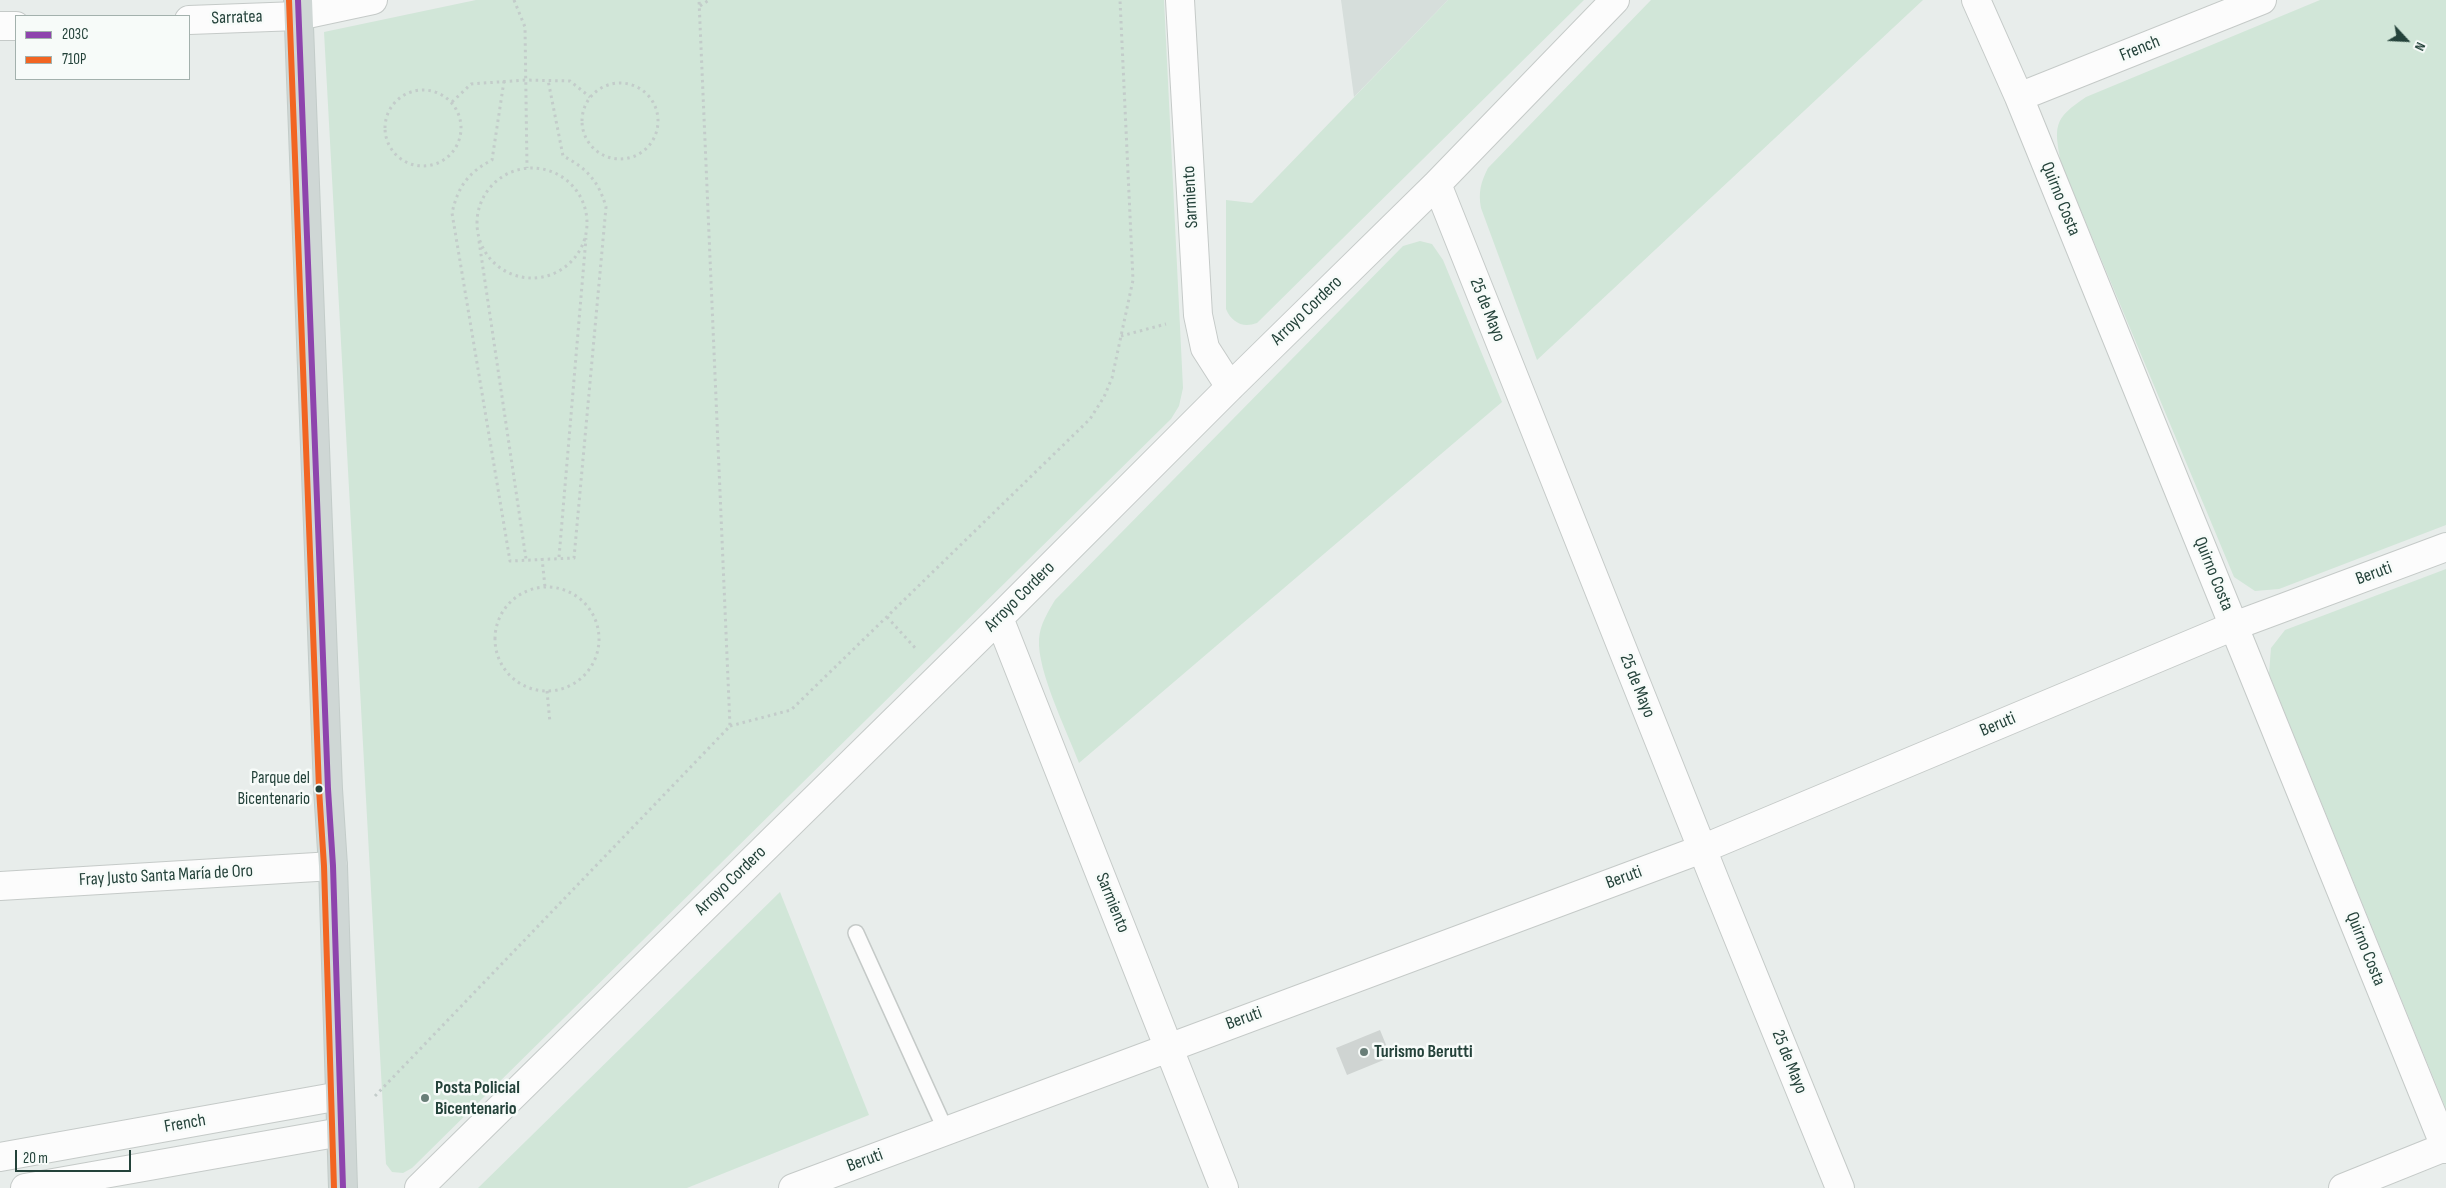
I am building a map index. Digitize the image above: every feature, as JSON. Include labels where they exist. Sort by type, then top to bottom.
[{"type":"main road","points":[[298,8],[328,789],[333,866],[343,1188]]},
{"type":"street","name":"Sarratea","points":[[190,20],[373,0]]},
{"type":"street","name":"Sarmiento","points":[[1180,0],[1198,315],[1205,348],[1230,387]]},
{"type":"street","name":"Arroyo Cordero","points":[[419,1188],[1437,184],[1615,0]]},
{"type":"street","name":"Quirno Costa","points":[[1976,0],[2019,97],[2446,1148]]},
{"type":"street","name":"French","points":[[2019,97],[2262,0]]},
{"type":"street","points":[[0,26],[15,26]]},
{"type":"street","name":"25 de Mayo","points":[[1437,184],[1702,849],[1840,1188]]},
{"type":"street","name":"Beruti","points":[[793,1188],[1702,849],[2234,626],[2446,547]]},
{"type":"street","name":"Sarmiento","points":[[999,618],[1170,1047],[1224,1188]]},
{"type":"street","name":"Fray Justo Santa María de Oro","points":[[0,886],[333,866]]},
{"type":"street","name":"French","points":[[0,1157],[340,1096]]},
{"type":"street","name":"French","points":[[25,1188],[341,1132]]},
{"type":"street","points":[[2343,1188],[2446,1148]]},
{"type":"lane","points":[[856,933],[946,1131]]},
{"type":"path","points":[[514,0],[525,27],[527,168]]},
{"type":"path","points":[[699,0],[730,726]]},
{"type":"path","points":[[700,6],[709,0]]},
{"type":"path","points":[[341,1132],[730,726],[791,710],[1090,419],[1104,397],[1112,378],[1133,280],[1120,0]]},
{"type":"path","points":[[452,102],[472,84],[525,80],[570,81],[590,97]]},
{"type":"path","points":[[504,81],[492,160],[477,168],[464,180],[456,196],[452,213],[510,561],[574,558],[606,207],[601,190],[592,175],[578,164],[563,156],[548,80]]},
{"type":"path","points":[[612,83],[626,83],[638,86],[648,94],[655,104],[659,116],[658,128],[647,149],[631,158],[614,159],[602,155],[592,146],[585,135],[582,122],[584,109],[590,97],[600,88],[612,83]]},
{"type":"path","points":[[414,90],[434,92],[452,102],[458,112],[461,136],[457,147],[450,157],[428,167],[416,166],[405,162],[394,154],[387,143],[384,130],[386,117],[393,105],[402,96],[414,90]]},
{"type":"path","points":[[526,559],[478,234],[477,215],[483,198],[494,183],[510,173],[527,168],[545,170],[562,177],[575,189],[584,204],[587,223],[558,558]]},
{"type":"path","points":[[478,234],[484,250],[495,265],[511,274],[528,279],[546,277],[563,269],[576,257],[584,241],[587,223]]},
{"type":"path","points":[[1121,336],[1198,315]]},
{"type":"path","points":[[542,558],[544,588]]},
{"type":"path","points":[[544,588],[565,591],[579,598],[590,610],[597,625],[598,641],[596,657],[588,671],[576,682],[560,690],[547,691],[525,687],[511,677],[500,662],[495,645],[496,627],[503,611],[516,598],[532,590],[544,588]]},
{"type":"path","points":[[887,617],[941,675]]},
{"type":"path","points":[[547,691],[550,723]]},
{"type":"shaded area","points":[[1341,0],[1448,0],[1354,97]]},
{"type":"green space","points":[[476,0],[1164,0],[1183,388],[1179,406],[1171,419],[412,1168],[403,1173],[392,1172],[386,1164],[324,32]]},
{"type":"green space","points":[[1448,0],[1584,0],[1257,323],[1247,325],[1238,323],[1231,318],[1226,309],[1226,200],[1252,203]]},
{"type":"green space","points":[[1651,0],[1923,0],[1537,360],[1481,208],[1480,192],[1482,183],[1488,168]]},
{"type":"green space","points":[[2320,0],[2446,0],[2446,525],[2279,589],[2255,591],[2234,577],[2061,163],[2057,132],[2058,124],[2067,111],[2086,97]]},
{"type":"green space","points":[[1420,241],[1432,244],[1443,260],[1502,402],[1079,763],[1048,684],[1040,652],[1039,639],[1041,628],[1055,600],[1403,246]]},
{"type":"green space","points":[[2446,569],[2446,1109],[2269,674],[2271,648],[2285,630]]},
{"type":"green space","points":[[780,892],[869,1115],[687,1188],[478,1188]]},
{"type":"building","name":"Turismo Berutti","points":[[1380,1030],[1391,1057],[1347,1075],[1336,1048]]},
{"type":"transit line","name":"710P","points":[[289,0],[319,789],[324,866],[334,1188]]},
{"type":"transit line","name":"203C","points":[[298,0],[328,789],[333,866],[343,1188]]},
{"type":"place","name":"Parque del Bicentenario","points":[[319,789]]},
{"type":"place","name":"Turismo Berutti","points":[[1364,1052]]},
{"type":"place","name":"Posta Policial Bicentenario","points":[[425,1098]]}]
